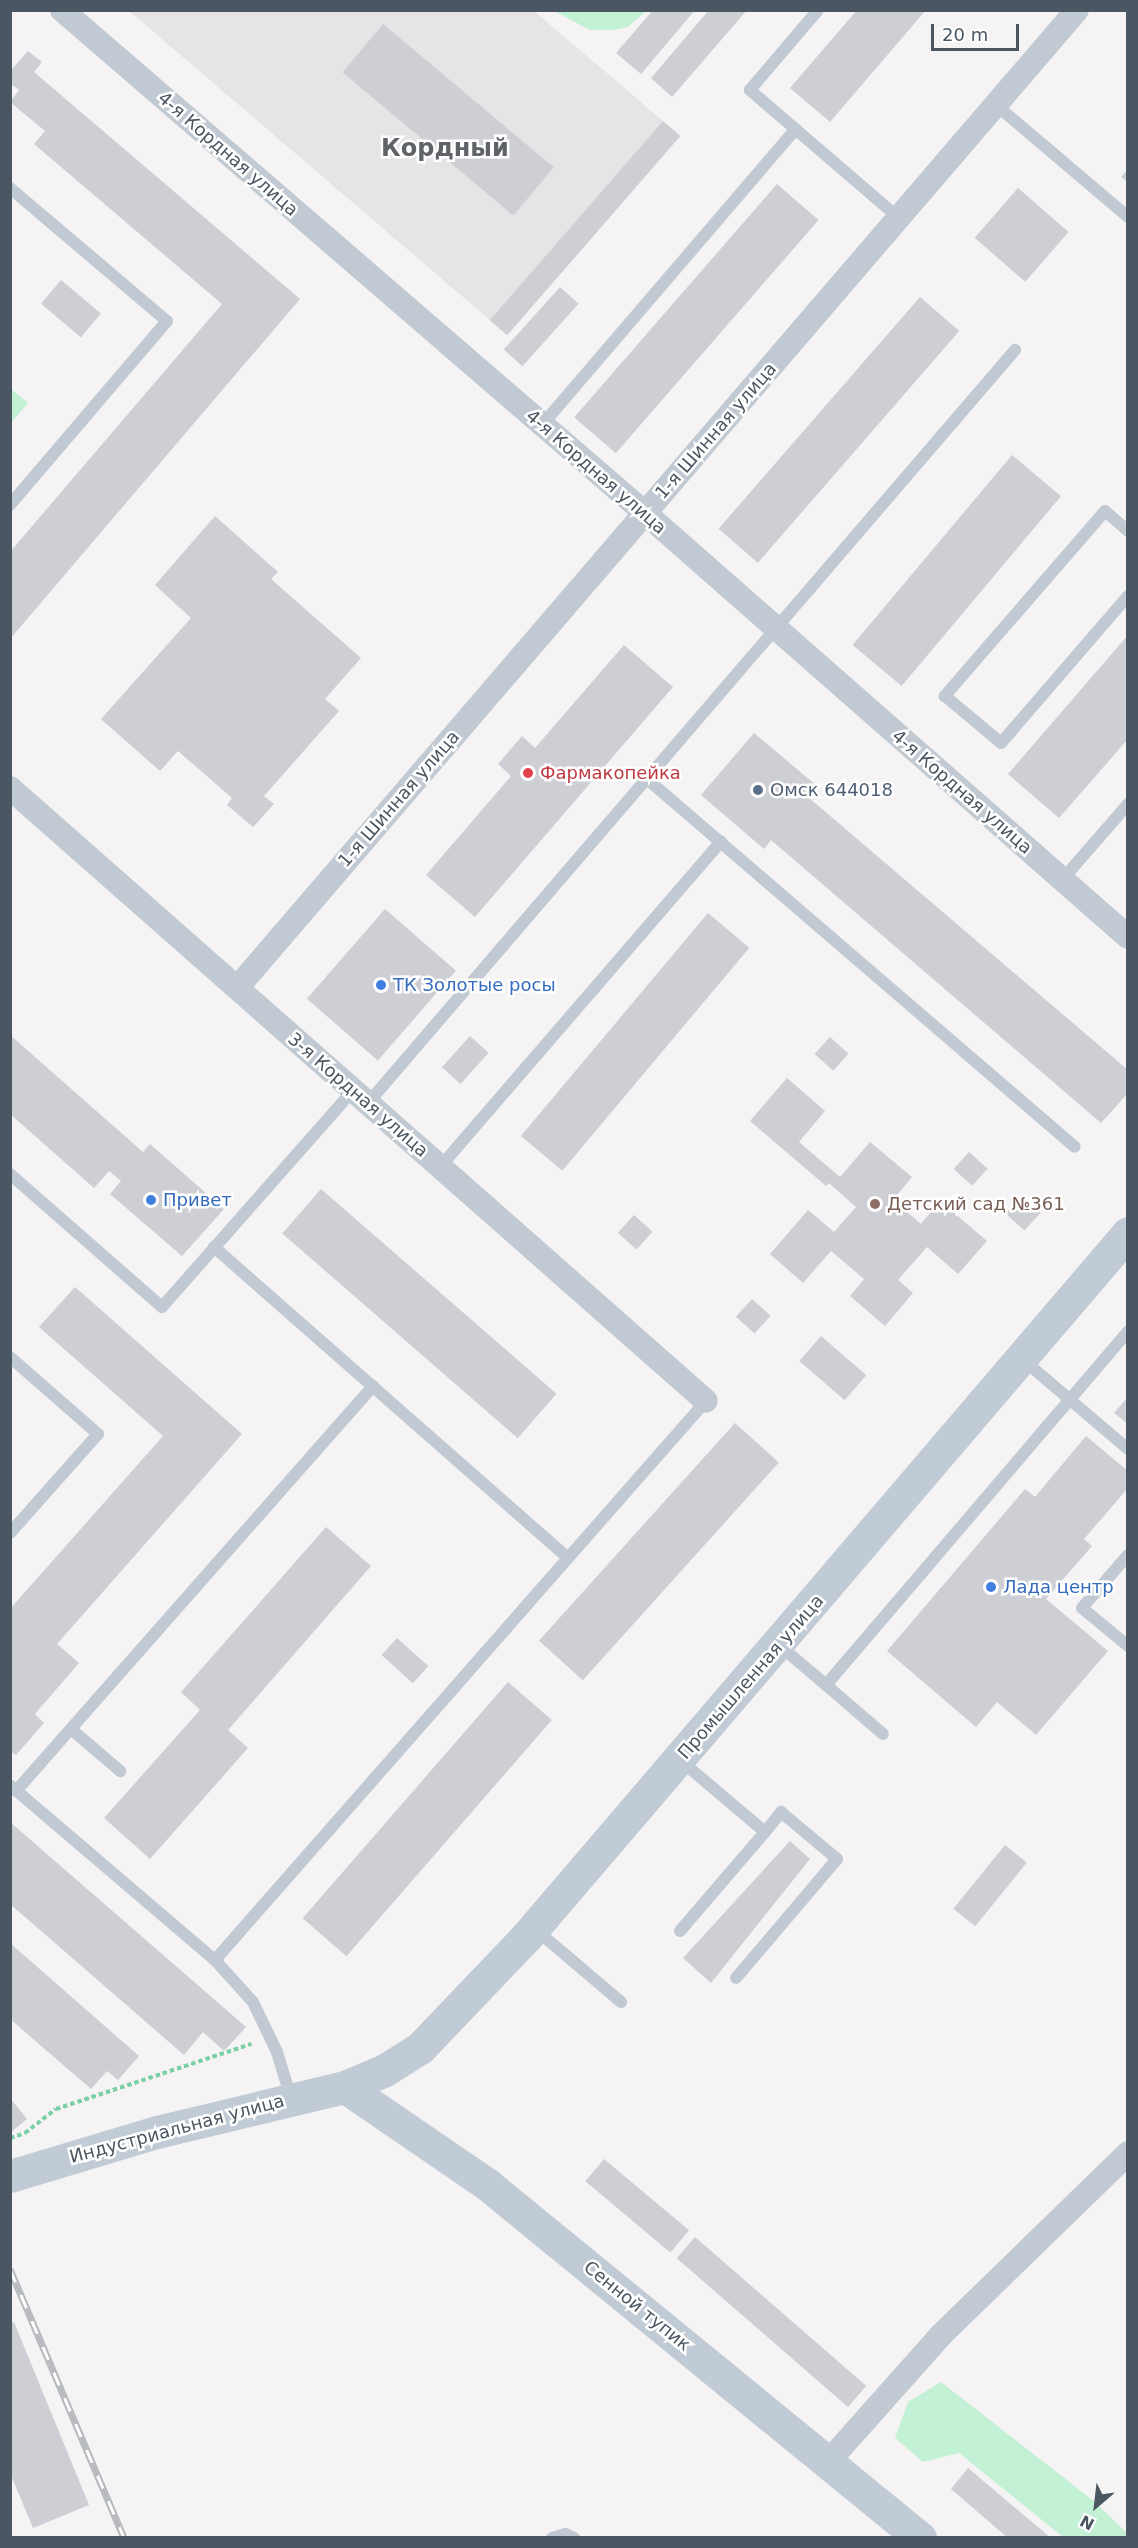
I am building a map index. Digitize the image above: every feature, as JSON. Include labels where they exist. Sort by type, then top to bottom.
[{"type":"main road","name":"Промышленная улица","points":[[345,2087],[385,2070],[420,2048],[455,2015],[534,1928],[779,1645],[1128,1233]]},
{"type":"main road","name":"Индустриальная улица","points":[[10,2176],[291,2098],[345,2087]]},
{"type":"main road","name":"Сенной тупик","points":[[345,2087],[488,2185],[920,2538]]},
{"type":"street","name":"4-я Кордная улица","points":[[62,10],[645,513],[1128,937]]},
{"type":"street","name":"1-я Шинная улица","points":[[237,988],[1077,10]]},
{"type":"street","name":"3-я Кордная улица","points":[[10,788],[706,1401]]},
{"type":"street","points":[[828,2463],[941,2336],[1128,2152]]},
{"type":"lane","points":[[818,10],[750,90],[899,218]]},
{"type":"lane","points":[[996,105],[1128,217]]},
{"type":"lane","points":[[542,425],[796,129]]},
{"type":"lane","points":[[10,188],[167,321],[10,505]]},
{"type":"lane","points":[[10,1174],[162,1307],[214,1247],[360,1097],[647,778],[1015,350]]},
{"type":"lane","points":[[1128,531],[1105,511],[945,696],[1001,743],[1128,596]]},
{"type":"lane","points":[[647,778],[1075,1147]]},
{"type":"lane","points":[[1062,880],[1128,804]]},
{"type":"lane","points":[[441,1167],[720,842]]},
{"type":"lane","points":[[214,1247],[568,1558]]},
{"type":"lane","points":[[826,1685],[1128,1332]]},
{"type":"lane","points":[[10,1357],[98,1434],[10,1533]]},
{"type":"lane","points":[[1021,1358],[1128,1449]]},
{"type":"lane","points":[[291,2098],[270,2037],[254,2002],[215,1960],[13,1788],[71,1729],[373,1386]]},
{"type":"lane","points":[[215,1960],[706,1401]]},
{"type":"lane","points":[[1128,1555],[1082,1608],[1128,1646]]},
{"type":"lane","points":[[779,1645],[884,1734]]},
{"type":"lane","points":[[71,1729],[120,1771]]},
{"type":"lane","points":[[680,1759],[765,1832]]},
{"type":"lane","points":[[680,1931],[781,1812],[837,1859],[735,1978]]},
{"type":"lane","points":[[534,1928],[621,2002]]},
{"type":"lane","points":[[552,2538],[565,2534],[574,2538]]},
{"type":"path","points":[[10,2138],[25,2133],[56,2109],[270,2037]]},
{"type":"shaded area","points":[[129,11],[534,11],[663,121],[491,321]]},
{"type":"green space","points":[[554,11],[646,11],[628,27],[614,30],[590,30]]},
{"type":"green space","points":[[11,389],[28,403],[11,423]]},
{"type":"green space","points":[[941,2382],[1095,2502],[1127,2533],[1127,2537],[1063,2537],[959,2453],[923,2462],[895,2438],[908,2402]]},
{"type":"building","points":[[653,10],[695,10],[641,74],[616,53]]},
{"type":"building","points":[[709,10],[747,10],[672,97],[651,78]]},
{"type":"building","points":[[857,10],[926,10],[830,122],[790,88]]},
{"type":"building","points":[[383,24],[554,167],[513,216],[343,72]]},
{"type":"building","points":[[28,51],[42,62],[34,72],[300,299],[10,639],[10,552],[222,304],[34,144],[45,131],[10,102],[19,90],[10,83],[10,71]]},
{"type":"building","points":[[663,121],[680,136],[507,335],[490,320]]},
{"type":"building","points":[[1128,169],[1128,182],[1121,177]]},
{"type":"building","points":[[777,184],[819,220],[616,453],[574,417]]},
{"type":"building","points":[[1018,188],[1069,232],[1025,282],[975,238]]},
{"type":"building","points":[[61,280],[101,313],[81,337],[41,304]]},
{"type":"building","points":[[560,287],[579,304],[522,366],[504,349]]},
{"type":"building","points":[[920,297],[959,331],[758,563],[719,529]]},
{"type":"building","points":[[1012,455],[1061,496],[902,686],[853,645]]},
{"type":"building","points":[[215,516],[278,572],[271,579],[361,658],[325,699],[339,711],[264,796],[274,804],[253,827],[227,805],[232,798],[178,751],[160,771],[101,719],[191,618],[155,585]]},
{"type":"building","points":[[1128,635],[1128,739],[1059,818],[1008,774]]},
{"type":"building","points":[[624,645],[673,687],[475,917],[426,875],[511,776],[498,764],[522,736],[535,748]]},
{"type":"building","points":[[754,733],[817,786],[808,797],[1128,1070],[1128,1093],[1101,1123],[771,840],[764,849],[701,795]]},
{"type":"building","name":"ТК Золотые росы","points":[[385,909],[456,971],[378,1060],[307,999]]},
{"type":"building","points":[[708,913],[749,948],[562,1171],[521,1136]]},
{"type":"building","points":[[10,1035],[143,1152],[150,1144],[224,1209],[182,1256],[110,1194],[121,1181],[109,1171],[94,1188],[10,1114]]},
{"type":"building","points":[[470,1036],[489,1053],[460,1084],[442,1067]]},
{"type":"building","points":[[830,1037],[849,1054],[833,1071],[815,1054]]},
{"type":"building","name":"Детский сад №361","points":[[787,1078],[825,1111],[799,1142],[840,1177],[870,1142],[912,1177],[893,1200],[921,1224],[940,1201],[987,1241],[958,1274],[927,1247],[898,1280],[913,1293],[885,1326],[850,1296],[864,1279],[831,1251],[803,1283],[770,1254],[808,1210],[834,1232],[856,1207],[829,1183],[826,1186],[750,1121]]},
{"type":"building","points":[[969,1152],[988,1169],[972,1186],[954,1169]]},
{"type":"building","points":[[321,1189],[556,1394],[518,1438],[282,1234]]},
{"type":"building","points":[[1022,1196],[1041,1213],[1025,1231],[1006,1214]]},
{"type":"building","points":[[634,1215],[653,1232],[637,1250],[618,1233]]},
{"type":"building","points":[[75,1287],[242,1434],[57,1644],[79,1663],[35,1714],[44,1723],[16,1755],[10,1751],[10,1609],[163,1436],[39,1327]]},
{"type":"building","points":[[752,1299],[771,1316],[755,1334],[736,1317]]},
{"type":"building","points":[[821,1336],[866,1375],[845,1400],[799,1361]]},
{"type":"building","points":[[1128,1397],[1128,1424],[1114,1413]]},
{"type":"building","points":[[735,1423],[779,1462],[583,1680],[539,1641]]},
{"type":"building","points":[[1086,1436],[1128,1471],[1128,1488],[1084,1539],[1092,1546],[1046,1599],[1108,1651],[1036,1735],[997,1702],[976,1727],[887,1651],[1025,1489],[1035,1497]]},
{"type":"building","points":[[326,1527],[371,1566],[228,1730],[248,1748],[150,1859],[104,1818],[200,1710],[181,1692]]},
{"type":"building","points":[[397,1638],[428,1666],[413,1683],[382,1655]]},
{"type":"building","points":[[508,1682],[552,1720],[346,1956],[303,1918]]},
{"type":"building","points":[[10,1822],[246,2027],[224,2051],[203,2032],[184,2055],[10,1904]]},
{"type":"building","points":[[790,1841],[810,1859],[711,1983],[683,1958]]},
{"type":"building","points":[[1005,1845],[1027,1863],[975,1926],[953,1909]]},
{"type":"building","points":[[10,1943],[139,2056],[118,2080],[107,2071],[91,2089],[10,2019]]},
{"type":"building","points":[[10,2098],[27,2119],[10,2133]]},
{"type":"building","points":[[604,2159],[689,2230],[670,2253],[585,2181]]},
{"type":"building","points":[[695,2237],[866,2386],[848,2407],[677,2258]]},
{"type":"building","points":[[14,2322],[89,2505],[33,2528],[10,2473],[10,2323]]},
{"type":"building","points":[[968,2468],[1051,2538],[1008,2538],[951,2489]]},
{"type":"railway","points":[[10,2269],[124,2538]]},
{"type":"place","name":"Фармакопейка","points":[[528,773]]},
{"type":"place","name":"Омск 644018","points":[[758,790]]},
{"type":"place","name":"ТК Золотые росы","points":[[381,985]]},
{"type":"place","name":"Привет","points":[[151,1200]]},
{"type":"place","name":"Детский сад №361","points":[[875,1204]]},
{"type":"place","name":"Лада центр","points":[[991,1587]]},
{"type":"district","name":"Кордный","points":[[445,149]]}]
